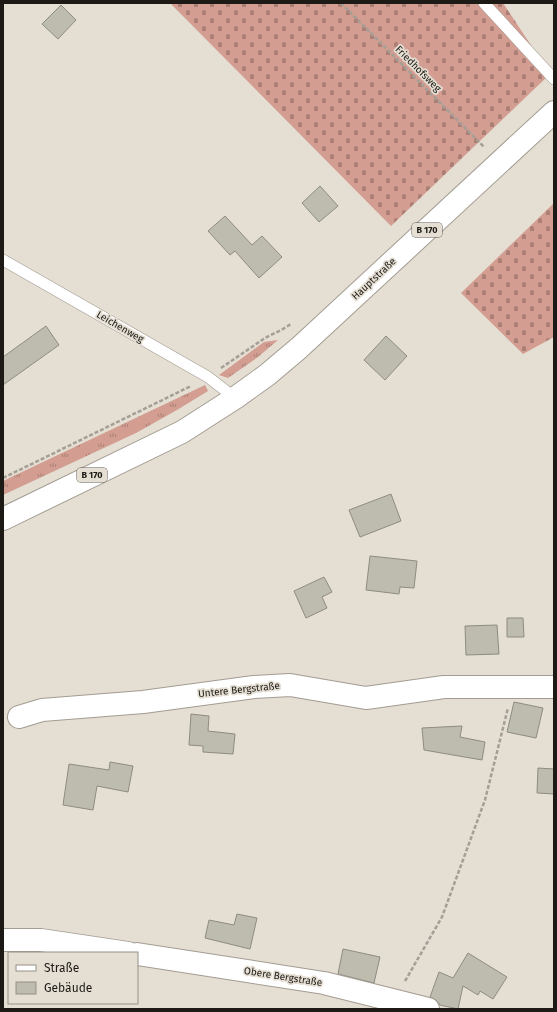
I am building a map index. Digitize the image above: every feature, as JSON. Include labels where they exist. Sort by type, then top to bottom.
[{"type":"street","name":"Hauptstraße","points":[[3,519],[182,432],[235,398],[267,375],[299,348],[554,112]]},
{"type":"street","name":"Untere Bergstraße","points":[[20,718],[42,710],[143,702],[254,687],[290,685],[366,698],[444,687],[554,686]]},
{"type":"street","points":[[3,940],[41,940],[121,952]]},
{"type":"street","name":"Obere Bergstraße","points":[[138,954],[324,983],[428,1009]]},
{"type":"lane","points":[[484,3],[554,79]]},
{"type":"lane","name":"Leichenweg","points":[[3,260],[208,378],[235,398]]},
{"type":"path","name":"Friedhofsweg","points":[[341,3],[484,147],[478,152]]},
{"type":"path","points":[[3,478],[208,378],[265,338],[283,330],[293,323]]},
{"type":"path","points":[[394,1000],[442,917],[485,800],[513,686]]},
{"type":"green space","points":[[170,3],[503,3],[550,74],[391,226]]},
{"type":"green space","points":[[554,203],[554,337],[523,354],[461,293]]},
{"type":"green space","points":[[278,340],[258,357],[228,378],[219,375],[264,342]]},
{"type":"green space","points":[[205,385],[208,391],[136,433],[3,495],[3,481]]},
{"type":"building","points":[[61,5],[76,20],[58,39],[42,24]]},
{"type":"building","points":[[320,186],[338,206],[319,222],[302,203]]},
{"type":"building","points":[[225,216],[252,245],[262,236],[282,257],[259,278],[235,251],[230,255],[208,231]]},
{"type":"building","points":[[46,326],[59,345],[3,385],[3,357]]},
{"type":"building","points":[[386,336],[407,356],[385,380],[364,360]]},
{"type":"building","points":[[391,494],[401,521],[360,537],[349,510]]},
{"type":"building","points":[[370,556],[417,561],[414,588],[400,587],[399,594],[366,590]]},
{"type":"building","points":[[324,577],[332,592],[322,597],[327,608],[306,618],[294,591]]},
{"type":"building","points":[[507,618],[523,618],[524,637],[507,637]]},
{"type":"building","points":[[497,625],[499,654],[466,655],[465,626]]},
{"type":"building","points":[[514,702],[543,708],[536,738],[507,732]]},
{"type":"building","points":[[191,714],[209,716],[208,731],[235,734],[233,754],[203,752],[203,746],[189,745]]},
{"type":"building","points":[[462,726],[460,737],[485,742],[482,760],[424,750],[422,728]]},
{"type":"building","points":[[110,762],[133,766],[128,792],[97,786],[93,810],[63,805],[69,764],[109,770]]},
{"type":"building","points":[[538,768],[554,769],[554,794],[537,793]]},
{"type":"building","points":[[237,914],[257,918],[250,949],[205,938],[209,920],[234,925]]},
{"type":"building","points":[[343,949],[380,957],[374,983],[338,974]]},
{"type":"building","points":[[468,953],[507,977],[493,999],[480,991],[478,995],[463,986],[458,1009],[440,1005],[436,1000],[430,997],[439,972],[453,978]]}]
